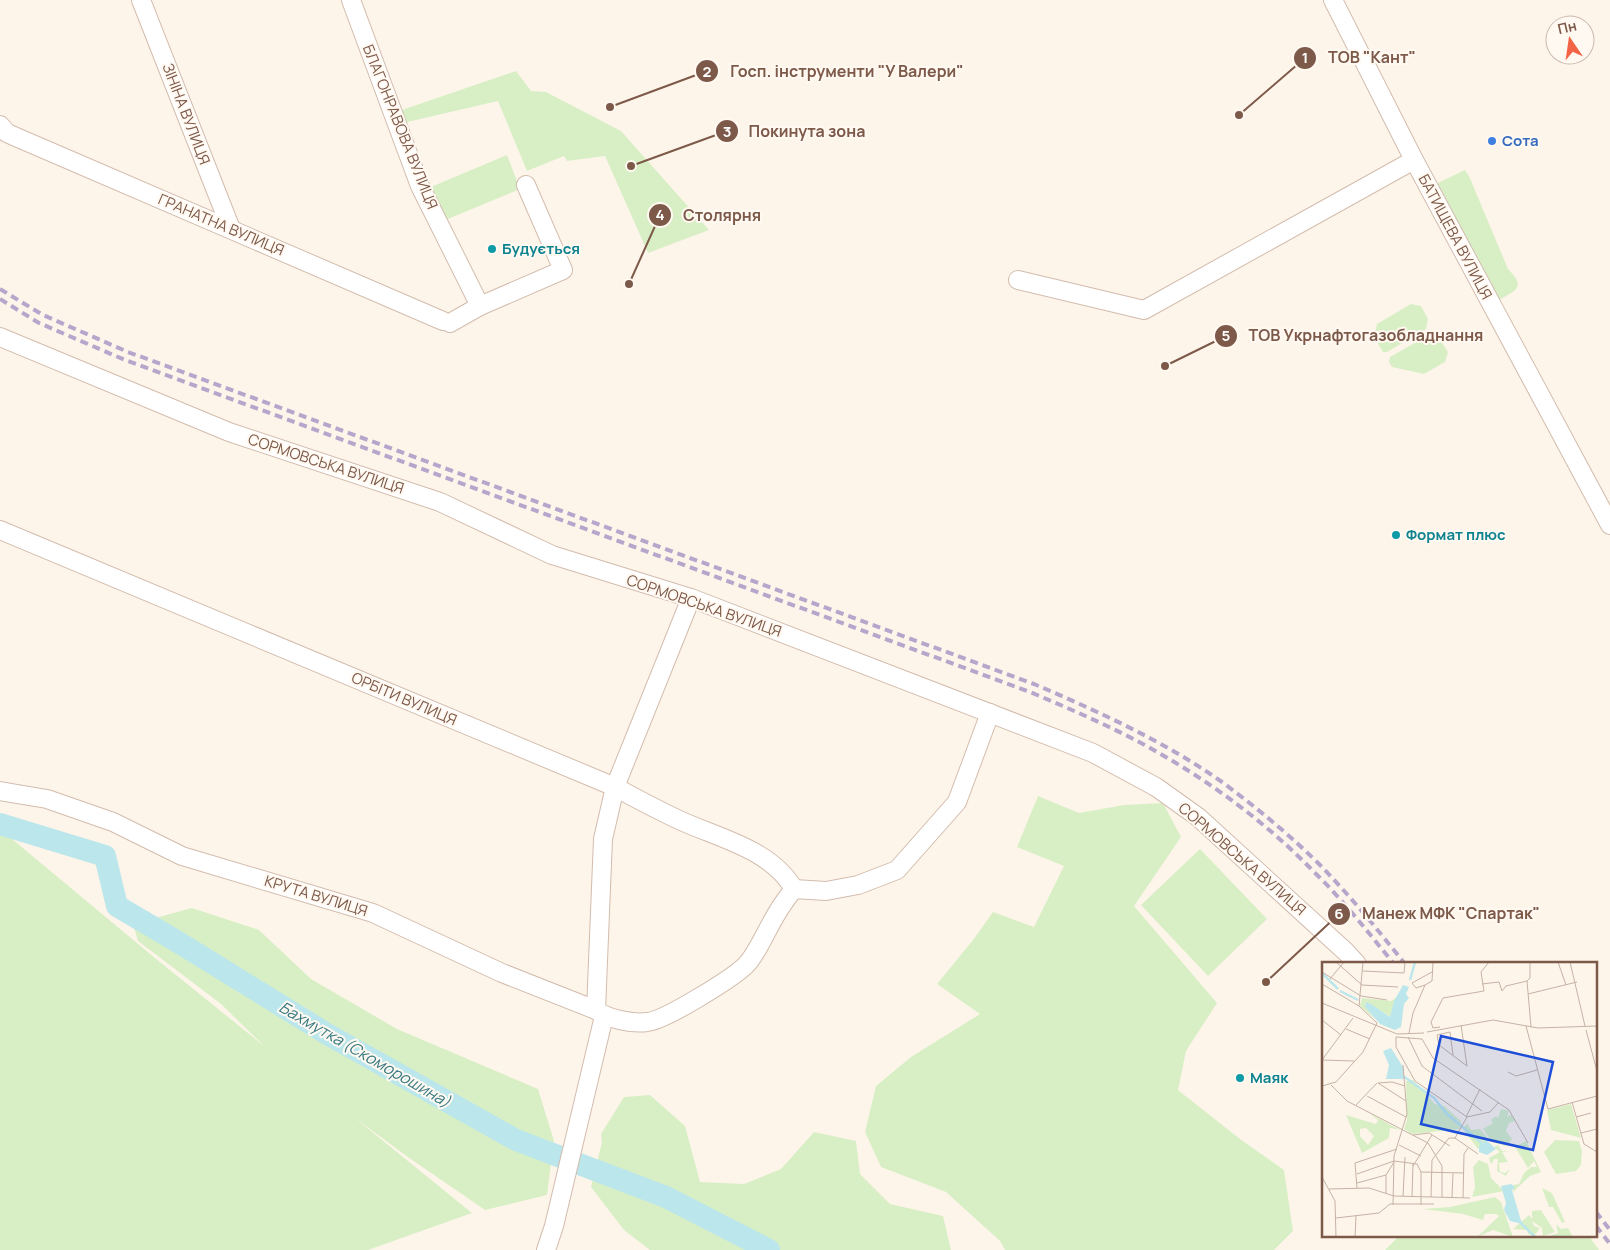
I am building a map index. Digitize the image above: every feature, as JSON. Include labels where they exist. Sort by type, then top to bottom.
[{"type":"street","name":"ЗІНІНА ВУЛИЦЯ","points":[[141,0],[231,228]]},
{"type":"street","name":"БЛАГОНРАВОВА ВУЛИЦЯ","points":[[351,0],[420,186],[480,306]]},
{"type":"street","name":"БАТИЩЕВА ВУЛИЦЯ","points":[[1333,0],[1414,160],[1610,526]]},
{"type":"street","name":"ГРАНАТНА ВУЛИЦЯ","points":[[0,126],[16,137],[446,322],[480,306]]},
{"type":"street","points":[[1018,280],[1144,310],[1414,160]]},
{"type":"street","points":[[480,306],[563,270],[526,186]]},
{"type":"street","name":"СОРМОВСЬКА ВУЛИЦЯ","points":[[0,337],[230,432],[440,502],[552,555],[691,598],[1093,753],[1156,787],[1198,816],[1355,962]]},
{"type":"street","name":"ОРБІТИ ВУЛИЦЯ","points":[[0,530],[615,787],[676,819],[742,846],[763,857],[790,881],[794,889]]},
{"type":"street","points":[[546,1250],[554,1226],[600,1013],[603,839],[615,787],[691,598]]},
{"type":"street","points":[[794,889],[826,891],[858,885],[897,870],[957,802],[990,713]]},
{"type":"street","name":"КРУТА ВУЛИЦЯ","points":[[0,792],[47,799],[113,822],[182,856],[373,913],[502,973],[600,1013],[625,1020],[648,1022],[672,1012],[737,973],[755,954],[780,908],[794,889]]},
{"type":"green space","points":[[516,71],[531,91],[546,92],[621,131],[709,230],[648,253],[605,156],[567,161],[564,156],[527,171],[498,101],[403,123],[399,111]]},
{"type":"green space","points":[[507,155],[520,189],[443,221],[426,189]]},
{"type":"green space","points":[[1465,170],[1508,269],[1517,280],[1518,284],[1515,291],[1499,300],[1436,192],[1438,183]]},
{"type":"green space","points":[[1411,304],[1421,306],[1428,319],[1426,329],[1387,352],[1383,352],[1374,337],[1377,324]]},
{"type":"green space","points":[[1429,335],[1439,338],[1448,352],[1445,362],[1424,374],[1392,367],[1389,362],[1390,357]]},
{"type":"green space","points":[[1038,796],[1079,813],[1124,805],[1163,803],[1181,837],[1134,906],[1217,1003],[1186,1051],[1178,1090],[1240,1139],[1284,1170],[1293,1231],[1274,1250],[1005,1250],[1000,1241],[946,1192],[881,1167],[865,1132],[876,1086],[911,1057],[980,1014],[937,984],[993,912],[1034,927],[1064,866],[1017,847]]},
{"type":"green space","points":[[0,829],[264,1046],[221,1004],[138,941],[133,924],[192,908],[259,930],[311,979],[397,1029],[538,1089],[554,1141],[547,1195],[485,1210],[355,1118],[472,1213],[368,1250],[0,1250]]},
{"type":"green space","points":[[1200,849],[1267,919],[1208,976],[1141,905]]},
{"type":"green space","points":[[650,1095],[685,1126],[700,1182],[744,1184],[781,1169],[814,1132],[856,1141],[860,1174],[890,1204],[943,1216],[951,1250],[650,1250],[624,1230],[591,1187],[602,1142],[601,1134],[624,1097]]},
{"type":"green space","points":[[1397,1238],[1590,1238],[1599,1250],[1385,1250]]},
{"type":"waterway","name":"Бахмутка (Скоморошина)","points":[[0,824],[105,856],[117,906],[327,1034],[516,1140],[666,1197],[769,1250]]},
{"type":"railway","points":[[0,289],[43,315],[128,352],[1034,684],[1107,717],[1154,740],[1200,767],[1273,822],[1332,878],[1403,962]]},
{"type":"railway","points":[[0,299],[39,323],[125,360],[1030,692],[1114,729],[1188,770],[1254,817],[1295,853],[1335,894],[1392,962]]},
{"type":"railway","points":[[1598,1215],[1610,1230]]},
{"type":"railway","points":[[1598,1229],[1610,1244]]},
{"type":"place","name":"Госп. інструменти \"У Валери\"","points":[[610,107]]},
{"type":"place","name":"ТОВ \"Кант\"","points":[[1239,115]]},
{"type":"place","name":"Сота","points":[[1492,141]]},
{"type":"place","name":"Покинута зона","points":[[631,166]]},
{"type":"place","name":"Будується","points":[[492,249]]},
{"type":"place","name":"Столярня","points":[[629,284]]},
{"type":"place","name":"ТОВ Укрнафтогазобладнання","points":[[1165,366]]},
{"type":"place","name":"Формат плюс","points":[[1396,535]]},
{"type":"place","name":"Манеж МФК \"Спартак\"","points":[[1266,982]]},
{"type":"place","name":"Маяк","points":[[1240,1078]]}]
